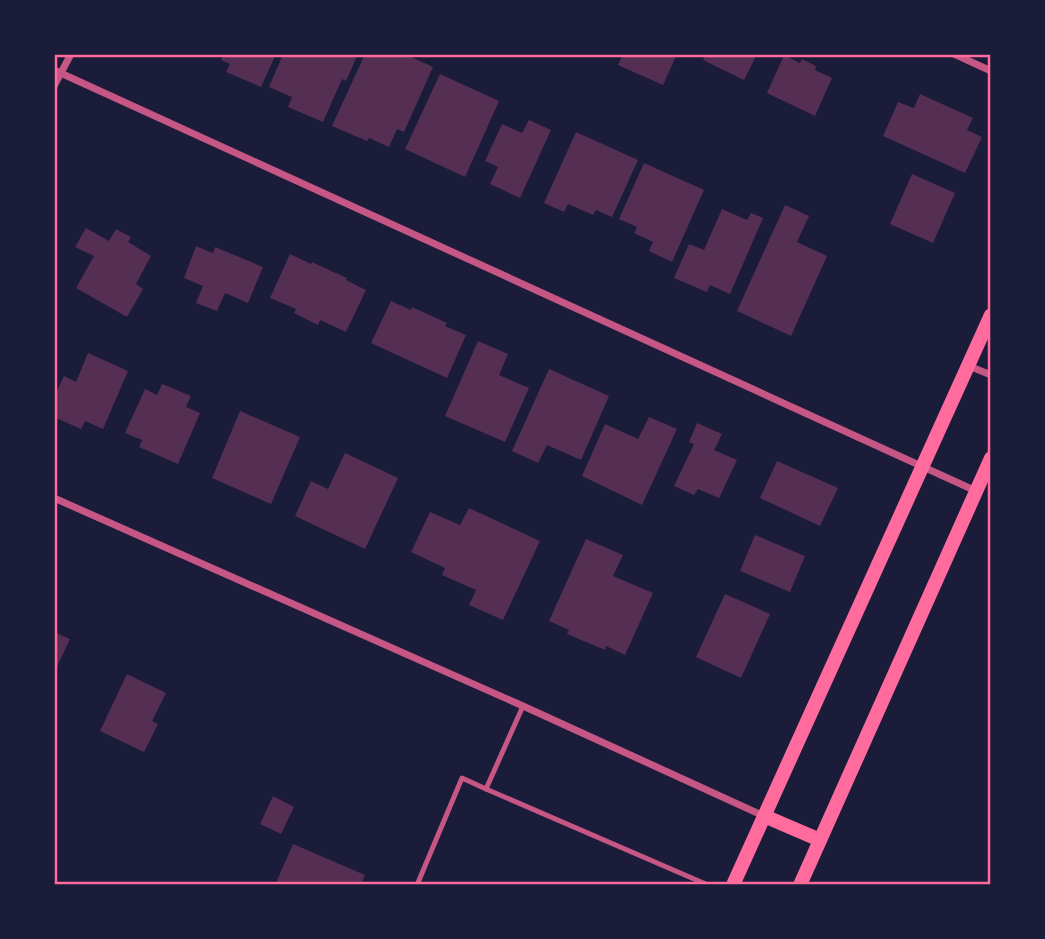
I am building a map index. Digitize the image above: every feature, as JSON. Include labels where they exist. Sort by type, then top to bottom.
[{"type":"main road","points":[[733,885],[991,315]]},
{"type":"main road","points":[[800,885],[991,458]]},
{"type":"main road","points":[[764,816],[820,840]]},
{"type":"street","points":[[54,86],[58,71],[71,54]]},
{"type":"street","points":[[954,54],[991,71]]},
{"type":"street","points":[[58,71],[976,491]]},
{"type":"street","points":[[968,365],[991,375]]},
{"type":"street","points":[[54,498],[764,816]]},
{"type":"lane","points":[[486,789],[523,706]]},
{"type":"lane","points":[[417,885],[462,778],[708,885]]},
{"type":"building","points":[[224,54],[276,54],[261,87],[226,72],[230,64],[221,60]]},
{"type":"building","points":[[283,54],[358,54],[346,81],[342,79],[323,122],[288,107],[292,97],[269,87]]},
{"type":"building","points":[[365,54],[405,54],[433,67],[404,132],[397,129],[389,147],[332,126]]},
{"type":"building","points":[[623,54],[677,54],[663,85],[618,65]]},
{"type":"building","points":[[706,54],[757,54],[744,80],[703,60]]},
{"type":"building","points":[[784,55],[800,63],[802,59],[816,66],[815,70],[832,78],[815,116],[767,93]]},
{"type":"building","points":[[440,74],[499,101],[465,177],[405,149]]},
{"type":"building","points":[[920,94],[973,118],[967,130],[982,137],[965,173],[883,136],[898,102],[914,108]]},
{"type":"building","points":[[529,120],[551,130],[520,198],[490,184],[498,167],[485,161],[502,124],[522,133]]},
{"type":"building","points":[[576,132],[638,160],[612,217],[596,210],[593,215],[568,204],[564,212],[544,203]]},
{"type":"building","points":[[644,163],[704,190],[672,262],[649,251],[653,242],[634,233],[637,227],[619,219]]},
{"type":"building","points":[[912,174],[955,193],[933,243],[890,224]]},
{"type":"building","points":[[785,205],[809,216],[797,242],[827,256],[791,336],[737,311]]},
{"type":"building","points":[[722,209],[747,220],[751,213],[763,218],[730,294],[710,285],[707,292],[674,278],[689,244],[704,250]]},
{"type":"building","points":[[86,228],[109,241],[116,229],[131,237],[128,242],[151,256],[136,284],[143,289],[127,317],[76,288],[94,256],[75,247]]},
{"type":"building","points":[[196,246],[213,253],[215,247],[263,267],[248,303],[225,293],[217,311],[196,303],[203,286],[184,278]]},
{"type":"building","points":[[290,254],[347,278],[346,280],[366,290],[346,332],[320,320],[318,325],[294,313],[296,309],[270,298]]},
{"type":"building","points":[[391,301],[411,310],[412,307],[466,335],[447,378],[371,343]]},
{"type":"building","points":[[478,341],[508,354],[499,375],[529,388],[505,442],[445,416]]},
{"type":"building","points":[[88,353],[128,371],[103,429],[85,421],[81,429],[54,417],[54,397],[64,376],[76,382]]},
{"type":"building","points":[[549,369],[609,396],[581,460],[547,445],[538,463],[512,451]]},
{"type":"building","points":[[162,384],[191,396],[186,407],[200,413],[178,464],[139,447],[142,440],[125,433],[145,389],[157,395]]},
{"type":"building","points":[[240,411],[300,437],[271,504],[212,478]]},
{"type":"building","points":[[649,417],[677,429],[642,505],[582,476],[605,424],[638,439]]},
{"type":"building","points":[[697,423],[722,434],[714,450],[737,460],[719,498],[698,489],[694,495],[674,486],[694,444],[689,442]]},
{"type":"building","points":[[345,453],[398,478],[365,549],[295,516],[311,481],[328,489]]},
{"type":"building","points":[[777,461],[838,488],[820,526],[760,498]]},
{"type":"building","points":[[469,508],[540,541],[503,620],[469,605],[476,590],[442,575],[445,568],[411,552],[430,512],[460,525]]},
{"type":"building","points":[[755,535],[805,556],[790,592],[740,571]]},
{"type":"building","points":[[586,539],[623,555],[613,576],[653,593],[625,655],[606,646],[605,650],[567,634],[569,630],[549,621]]},
{"type":"building","points":[[725,594],[770,614],[741,678],[696,657]]},
{"type":"building","points":[[54,632],[70,639],[54,673]]},
{"type":"building","points":[[127,674],[166,693],[152,721],[158,724],[144,752],[100,731]]},
{"type":"building","points":[[273,796],[294,807],[281,834],[260,824]]},
{"type":"building","points":[[293,844],[365,875],[361,885],[275,885]]}]
